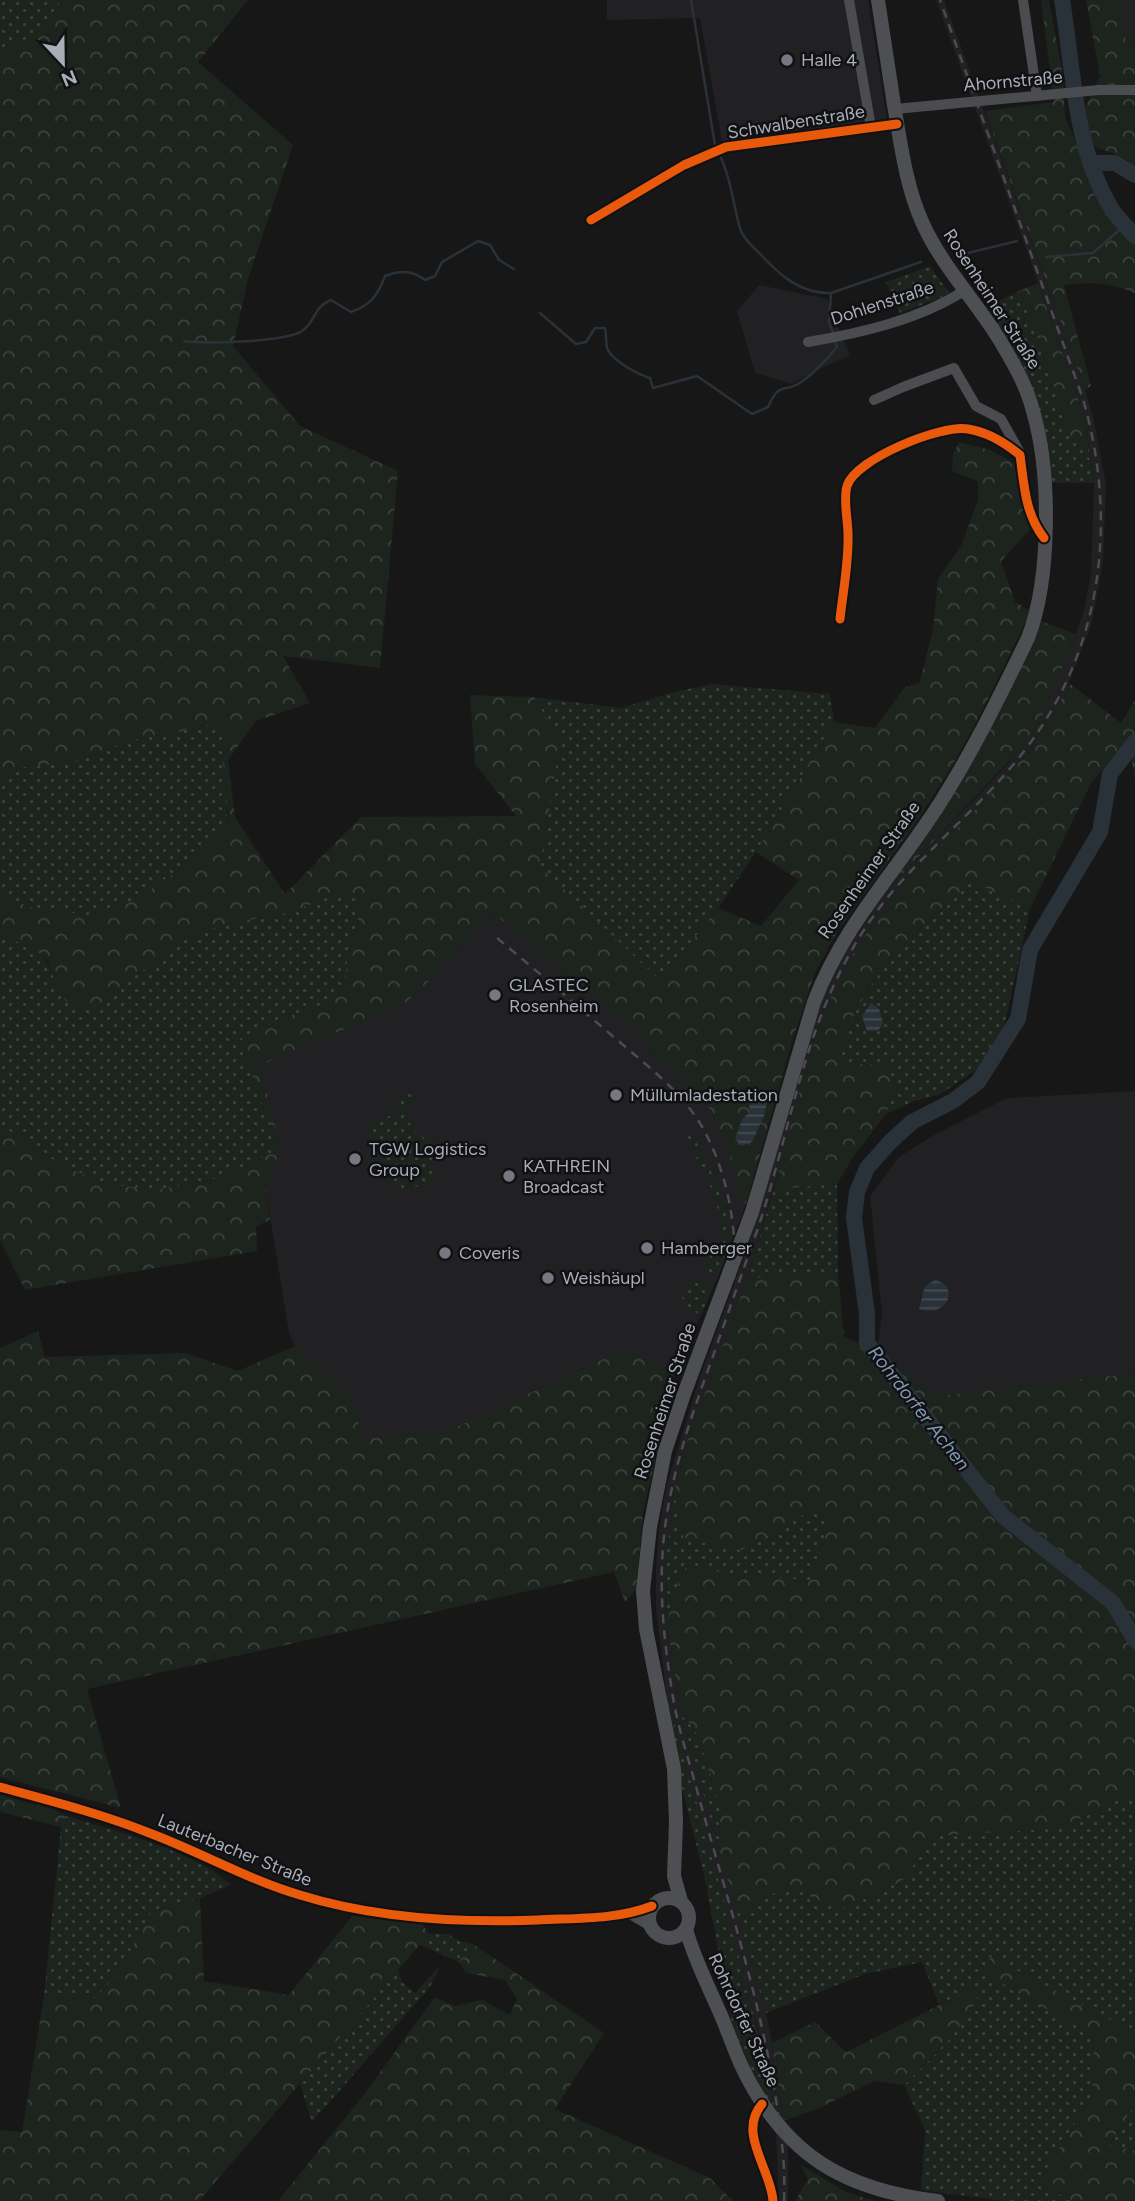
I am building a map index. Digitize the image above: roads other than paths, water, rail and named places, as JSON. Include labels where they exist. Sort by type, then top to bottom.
[{"type":"main road","name":"Rosenheimer Straße","points":[[681,1901],[674,1876],[674,1769],[646,1629],[643,1591],[650,1527],[665,1451],[752,1212],[824,974],[848,932],[939,804],[1010,674],[1037,616],[1042,587],[1045,487],[1026,387],[1001,341],[932,243],[923,223],[910,189],[877,0]]},
{"type":"main road","name":"Rosenheimer Straße","points":[[658,1902],[674,1876]]},
{"type":"main road","points":[[671,1897],[681,1901],[689,1914],[686,1929],[673,1938],[657,1935],[650,1926],[648,1916],[658,1902],[671,1897]]},
{"type":"main road","name":"Rohrdorfer Straße","points":[[686,1929],[692,1953],[720,2011],[741,2064],[762,2104],[800,2148],[837,2174],[858,2183],[896,2195],[939,2201]]},
{"type":"main road","name":"Rohrdorfer Straße","points":[[673,1938],[692,1953]]},
{"type":"street","points":[[849,0],[871,127]]},
{"type":"street","points":[[1023,0],[1037,96]]},
{"type":"street","name":"Ahornstraße","points":[[895,108],[1090,91],[1135,90]]},
{"type":"street","name":"Schwalbenstraße","points":[[592,220],[684,165],[726,148],[897,124]]},
{"type":"street","name":"Dohlenstraße","points":[[808,342],[844,336],[886,324],[926,310],[964,291]]},
{"type":"street","points":[[874,400],[954,368],[976,406],[1002,419],[1020,455],[1034,525],[1044,538]]},
{"type":"street","points":[[840,619],[848,534],[847,486],[861,470],[878,456],[930,435],[965,428],[990,435],[1020,455]]},
{"type":"street","name":"Lauterbacher Straße","points":[[0,1787],[119,1821],[203,1854],[270,1885],[336,1904],[415,1917],[510,1921],[630,1914],[658,1902]]},
{"type":"street","points":[[630,1914],[650,1926]]},
{"type":"street","points":[[762,2104],[755,2112],[752,2132],[768,2175],[773,2201]]},
{"type":"waterway","points":[[691,0],[715,145]]},
{"type":"waterway","name":"Rohrdorfer Achen","points":[[1062,0],[1077,107],[1089,158],[1098,184],[1111,208],[1135,236]]},
{"type":"waterway","points":[[721,158],[743,235],[777,270],[801,287],[820,293],[831,293],[921,262]]},
{"type":"waterway","name":"Rohrdorfer Achen","points":[[1090,163],[1115,163],[1135,175]]},
{"type":"waterway","points":[[1046,257],[1093,253],[1125,225]]},
{"type":"waterway","points":[[184,341],[245,341],[293,335],[307,327],[325,303],[331,300],[351,312],[373,298],[385,276],[406,272],[425,280],[435,276],[442,262],[478,241],[490,245],[499,260],[514,269]]},
{"type":"waterway","points":[[956,256],[1017,241]]},
{"type":"waterway","points":[[831,293],[829,322],[833,333]]},
{"type":"waterway","points":[[540,313],[576,344],[586,342],[595,328],[605,328],[607,348],[611,354],[627,367],[650,378],[653,388],[697,376],[752,414],[768,407],[779,390],[795,385],[816,370],[837,347],[835,339]]},
{"type":"waterway","name":"Rohrdorfer Achen","points":[[1135,742],[1110,774],[1100,832],[1030,950],[1018,1019],[978,1082],[953,1101],[912,1122],[867,1168],[857,1192],[854,1218],[867,1314],[867,1343],[1003,1516],[1113,1603],[1135,1640]]},
{"type":"railway","points":[[784,2201],[781,2138],[765,2040],[680,1730],[672,1691],[662,1589],[668,1505],[690,1421],[757,1231],[806,1059],[829,996],[857,941],[880,907],[909,873],[1010,769],[1051,711],[1072,669],[1087,626],[1096,582],[1101,536],[1100,491],[1094,445],[1083,399],[940,0]]},
{"type":"railway","points":[[497,938],[650,1068],[693,1112],[718,1161],[729,1200],[734,1240],[734,1279]]},
{"type":"place","name":"Halle 4","points":[[787,60]]},
{"type":"place","name":"GLASTEC Rosenheim","points":[[495,995]]},
{"type":"place","name":"Müllumladestation","points":[[616,1095]]},
{"type":"place","name":"TGW Logistics Group","points":[[355,1159]]},
{"type":"place","name":"KATHREIN Broadcast","points":[[509,1176]]},
{"type":"place","name":"Hamberger","points":[[647,1248]]},
{"type":"place","name":"Coveris","points":[[445,1253]]},
{"type":"place","name":"Weishäupl","points":[[548,1278]]}]
